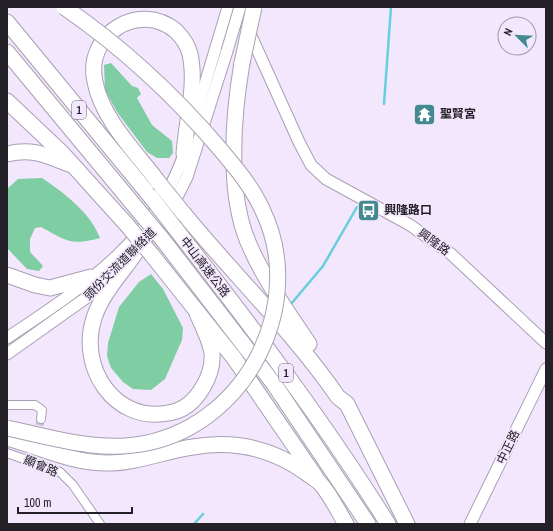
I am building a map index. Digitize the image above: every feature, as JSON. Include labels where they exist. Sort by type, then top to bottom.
[{"type":"highway","points":[[7,428],[80,445],[111,447],[146,444],[164,439],[184,430],[215,410],[241,385],[260,353],[269,332],[277,298],[278,277],[274,242],[256,196],[237,170],[202,128],[167,92],[86,22],[64,7]]},
{"type":"highway","points":[[254,7],[238,88],[234,150],[236,192],[240,216],[247,240],[283,306],[342,394],[407,524]]},
{"type":"highway","points":[[184,154],[192,86],[190,53],[180,35],[167,22],[159,17],[144,14],[126,18],[111,26],[99,45],[93,70],[95,82],[103,106],[110,120],[184,214],[302,347],[338,397],[346,404]]},
{"type":"highway","name":"中山高速公路","points":[[7,22],[175,228],[254,328],[331,436],[388,524]]},
{"type":"highway","name":"中山高速公路","points":[[7,52],[138,210],[274,384],[368,524]]},
{"type":"highway","points":[[7,101],[40,131],[127,225],[152,255],[234,358],[320,483],[346,524]]},
{"type":"highway","points":[[7,154],[21,151],[35,151],[70,164]]},
{"type":"highway","points":[[136,252],[119,278],[107,291],[94,319],[92,330],[90,345],[92,359],[99,378],[111,396],[124,407],[140,413],[152,415],[174,412],[190,405],[199,394],[212,366],[212,353],[197,313]]},
{"type":"highway","points":[[7,275],[35,285],[50,288],[91,277]]},
{"type":"highway","points":[[7,438],[63,457],[106,463],[141,460],[192,447],[216,444],[240,445],[275,455],[292,464],[320,483]]},
{"type":"main road","name":"頭份交流道聯絡道","points":[[7,338],[78,291],[91,277],[114,261],[152,216],[178,170],[184,154],[228,7]]},
{"type":"main road","name":"頭份交流道聯絡道","points":[[7,354],[93,293],[136,252],[171,209],[196,151],[239,7]]},
{"type":"main road","name":"興隆路","points":[[239,7],[299,142],[311,165],[326,179],[410,225],[451,254],[546,343]]},
{"type":"main road","name":"中正路","points":[[470,524],[546,369]]},
{"type":"street","points":[[7,405],[34,405],[42,410],[41,419]]},
{"type":"street","name":"顯會路","points":[[7,452],[60,472],[73,485],[100,524]]},
{"type":"green space","points":[[111,63],[132,86],[138,88],[141,94],[137,98],[152,125],[172,141],[173,153],[169,158],[157,158],[147,152],[117,112],[105,90],[104,65]]},
{"type":"green space","points":[[42,178],[76,204],[90,220],[100,238],[75,242],[63,239],[41,227],[35,228],[30,239],[30,252],[43,266],[39,271],[27,269],[7,248],[7,189],[18,179]]},
{"type":"green space","points":[[151,274],[163,289],[183,328],[182,340],[165,379],[151,390],[133,389],[123,382],[111,368],[107,356],[108,343],[119,307],[139,282]]},
{"type":"waterway","points":[[384,104],[391,7]]},
{"type":"waterway","points":[[291,304],[323,266],[357,207]]},
{"type":"waterway","points":[[194,524],[203,514]]},
{"type":"tunnel","points":[[30,460],[41,419]]},
{"type":"place","name":"聖賢宮","points":[[424,114]]},
{"type":"place","name":"興隆路口","points":[[369,210]]}]
